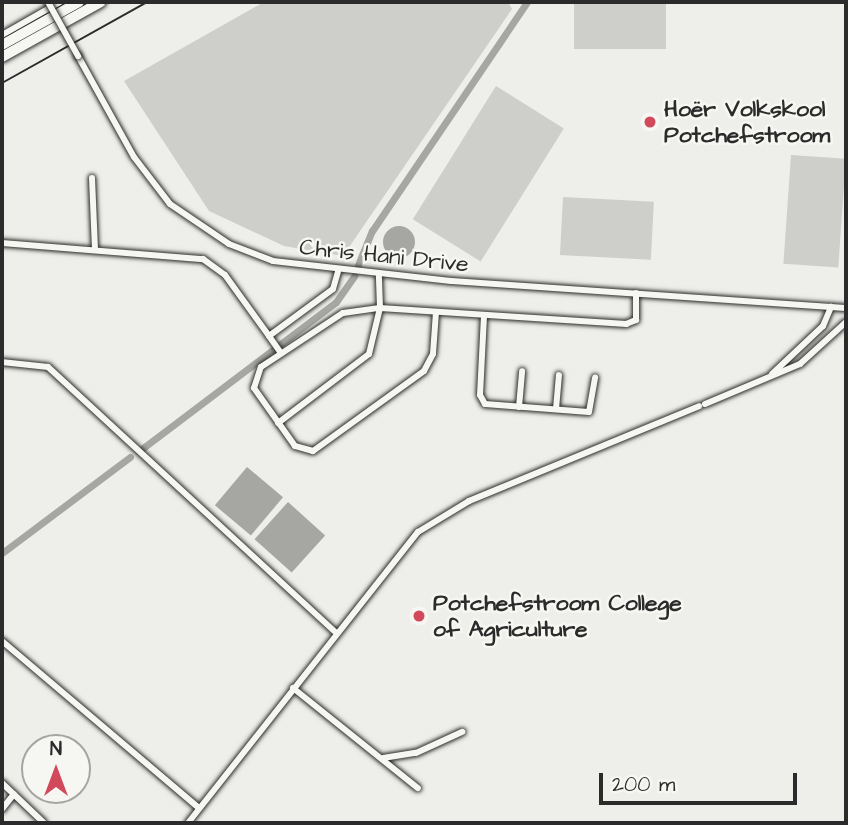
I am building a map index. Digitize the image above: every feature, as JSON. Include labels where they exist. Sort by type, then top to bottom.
[{"type":"highway","points":[[2,45],[79,2]]},
{"type":"highway","points":[[2,57],[101,2]]},
{"type":"street","name":"Chris Hani Drive","points":[[48,2],[134,157],[181,213],[252,254],[338,271],[846,307]]},
{"type":"street","points":[[2,35],[61,2]]},
{"type":"street","points":[[92,178],[95,249]]},
{"type":"street","points":[[2,243],[95,249],[209,262],[278,349]]},
{"type":"street","points":[[269,336],[333,289],[338,271]]},
{"type":"street","points":[[278,423],[365,359],[380,308],[379,274]]},
{"type":"street","points":[[436,312],[430,363],[379,408],[307,452],[278,423],[253,382],[278,349],[331,317],[380,308],[631,323],[637,316],[636,293]]},
{"type":"street","points":[[762,382],[814,336],[831,307]]},
{"type":"street","points":[[484,316],[480,401],[519,407],[592,410],[595,378]]},
{"type":"street","points":[[188,823],[335,632],[427,524],[496,489],[762,382],[811,358],[846,322]]},
{"type":"street","points":[[2,362],[48,367],[335,632]]},
{"type":"street","points":[[519,407],[522,371]]},
{"type":"street","points":[[556,409],[559,375]]},
{"type":"street","points":[[2,641],[200,808]]},
{"type":"street","points":[[293,688],[418,788]]},
{"type":"street","points":[[382,758],[404,757],[461,732]]},
{"type":"street","points":[[2,783],[44,823]]},
{"type":"street","points":[[2,808],[14,794]]},
{"type":"shaded area","points":[[264,2],[508,2],[512,9],[343,256],[284,246],[209,211],[124,81]]},
{"type":"shaded area","points":[[574,2],[666,2],[666,49],[574,49]]},
{"type":"shaded area","points":[[496,86],[564,128],[481,262],[413,219]]},
{"type":"shaded area","points":[[791,155],[846,159],[838,268],[783,264]]},
{"type":"shaded area","points":[[563,197],[654,202],[651,260],[560,255]]},
{"type":"shaded area","points":[[399,226],[410,231],[415,242],[410,253],[399,258],[388,253],[383,242],[388,231]]},
{"type":"shaded area","points":[[247,467],[283,497],[251,536],[215,505]]},
{"type":"shaded area","points":[[288,502],[325,535],[292,573],[255,539]]},
{"type":"waterway","points":[[358,265],[372,231],[527,2]]},
{"type":"waterway","points":[[139,451],[336,302],[354,276]]},
{"type":"waterway","points":[[2,553],[130,457]]},
{"type":"railway","points":[[2,83],[147,2]]},
{"type":"place","name":"Hoër Volkskool Potchefstroom","points":[[650,122]]},
{"type":"place","name":"Potchefstroom College of Agriculture","points":[[419,616]]}]
